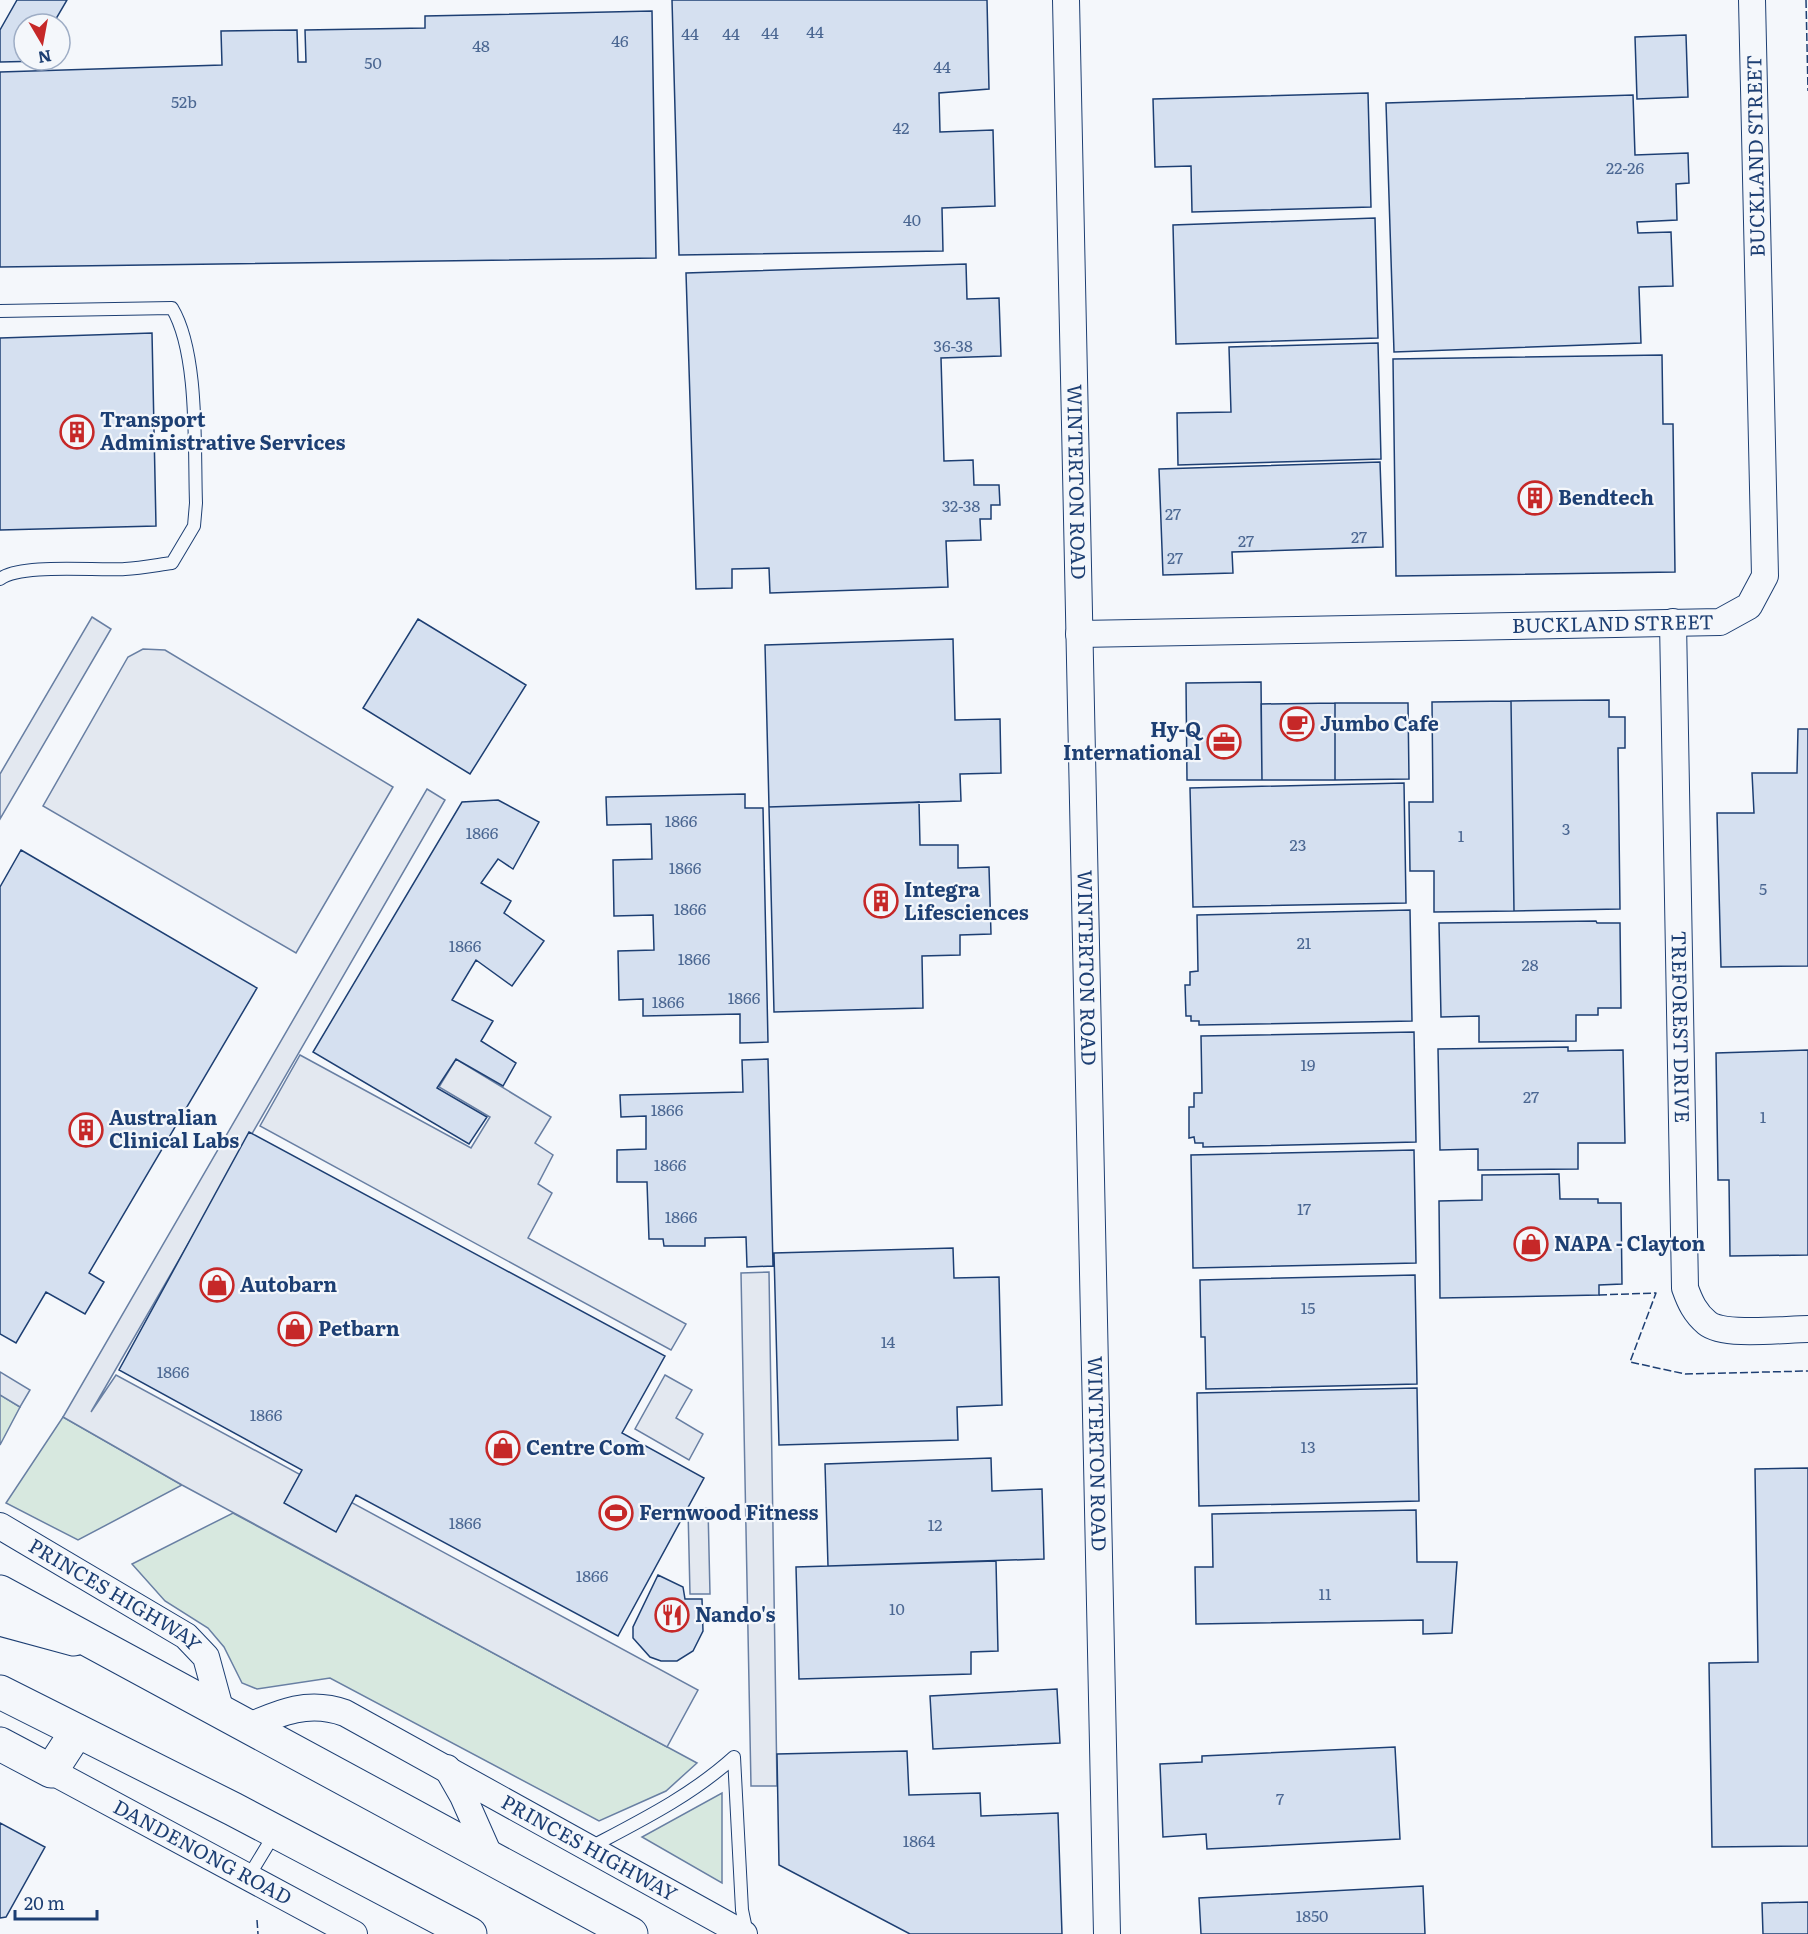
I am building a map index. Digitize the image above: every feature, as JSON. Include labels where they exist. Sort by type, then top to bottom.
[{"type":"main road","points":[[0,1592],[92,1644],[631,1934]]},
{"type":"main road","points":[[0,1619],[92,1644]]},
{"type":"main road","points":[[0,1692],[276,1831],[470,1934]]},
{"type":"main road","points":[[0,1744],[51,1771],[76,1731]]},
{"type":"street","name":"WINTERTON ROAD","points":[[1066,0],[1107,1934]]},
{"type":"street","name":"BUCKLAND STREET","points":[[1079,634],[1720,622],[1749,606],[1765,576],[1752,0]]},
{"type":"street","name":"TREFOREST DRIVE","points":[[1673,622],[1685,1288],[1691,1306],[1708,1324],[1728,1330],[1808,1329]]},
{"type":"street","name":"PRINCES HIGHWAY","points":[[0,1526],[186,1636],[206,1658],[234,1720],[298,1707],[331,1708],[447,1767],[588,1849],[739,1932]]},
{"type":"street","name":"PRINCES HIGHWAY","points":[[447,1767],[463,1796],[490,1857]]},
{"type":"street","name":"DANDENONG ROAD","points":[[51,1771],[354,1934]]},
{"type":"lane","points":[[0,311],[172,308],[180,320],[189,353],[196,503],[194,526],[172,563],[126,569],[53,569],[8,573],[0,579]]},
{"type":"lane","points":[[588,1849],[658,1812],[708,1781],[734,1757],[742,1910],[739,1932]]},
{"type":"lane","points":[[249,1876],[276,1831]]},
{"type":"shaded area","points":[[92,617],[111,629],[0,819],[0,774]]},
{"type":"shaded area","points":[[143,649],[165,650],[393,787],[296,953],[43,806],[128,657]]},
{"type":"shaded area","points":[[427,789],[445,800],[91,1412],[116,1375],[698,1690],[667,1747],[182,1485],[63,1417]]},
{"type":"shaded area","points":[[300,1055],[471,1148],[490,1117],[439,1087],[456,1059],[551,1117],[535,1143],[553,1155],[538,1184],[552,1193],[528,1238],[686,1324],[671,1350],[260,1126]]},
{"type":"shaded area","points":[[769,1272],[777,1786],[751,1786],[741,1273]]},
{"type":"shaded area","points":[[0,1372],[30,1390],[20,1407],[0,1395]]},
{"type":"shaded area","points":[[665,1375],[692,1390],[676,1418],[703,1434],[689,1460],[635,1429]]},
{"type":"shaded area","points":[[0,1395],[20,1407],[0,1445]]},
{"type":"shaded area","points":[[63,1417],[182,1485],[78,1540],[6,1503]]},
{"type":"shaded area","points":[[708,1508],[710,1594],[690,1594],[688,1509]]},
{"type":"shaded area","points":[[233,1513],[697,1763],[666,1791],[599,1821],[330,1678],[257,1689],[242,1683],[224,1647],[208,1628],[165,1601],[132,1564]]},
{"type":"shaded area","points":[[722,1793],[722,1883],[642,1837]]},
{"type":"building","points":[[17,0],[67,0],[60,12],[12,12],[12,62],[0,62],[0,30]]},
{"type":"building","points":[[672,0],[987,0],[989,89],[939,93],[940,132],[993,130],[995,206],[942,208],[943,251],[679,255]]},
{"type":"building","points":[[652,11],[656,258],[0,267],[0,72],[72,72],[72,70],[222,65],[221,31],[297,30],[298,62],[306,62],[305,30],[425,28],[425,16]]},
{"type":"building","points":[[1686,35],[1688,97],[1637,99],[1635,37]]},
{"type":"building","points":[[1368,93],[1371,207],[1192,212],[1191,166],[1155,167],[1153,99]]},
{"type":"building","points":[[1633,95],[1635,155],[1688,153],[1689,183],[1676,184],[1677,220],[1637,222],[1638,233],[1671,232],[1673,286],[1639,287],[1641,343],[1394,352],[1386,103]]},
{"type":"building","points":[[1375,218],[1378,338],[1176,344],[1173,225]]},
{"type":"building","points":[[966,264],[967,299],[999,298],[1001,356],[941,358],[944,461],[973,460],[974,485],[999,485],[1000,505],[991,505],[991,519],[980,519],[981,540],[946,541],[948,587],[770,593],[769,568],[732,569],[732,588],[696,589],[686,273]]},
{"type":"building","name":"Transport Administrative Services","points":[[152,333],[156,526],[0,530],[0,338]]},
{"type":"building","points":[[1378,343],[1381,459],[1178,465],[1177,413],[1231,412],[1229,347]]},
{"type":"building","name":"Bendtech","points":[[1662,355],[1663,424],[1673,424],[1675,572],[1396,576],[1393,359]]},
{"type":"building","points":[[1380,462],[1383,547],[1232,552],[1233,573],[1163,575],[1159,469]]},
{"type":"building","points":[[418,619],[526,685],[470,774],[363,708]]},
{"type":"building","points":[[953,639],[955,720],[1000,719],[1001,773],[960,774],[961,801],[769,807],[765,645]]},
{"type":"building","name":"Hy-Q International","points":[[1261,682],[1262,780],[1187,780],[1186,683]]},
{"type":"building","points":[[1609,700],[1609,717],[1625,717],[1625,748],[1618,748],[1620,909],[1514,911],[1511,701]]},
{"type":"building","points":[[1511,701],[1514,911],[1434,912],[1434,871],[1410,871],[1409,802],[1433,802],[1432,702]]},
{"type":"building","points":[[1335,703],[1408,703],[1409,779],[1335,780]]},
{"type":"building","points":[[1335,703],[1335,780],[1262,780],[1261,704]]},
{"type":"building","points":[[1798,729],[1808,729],[1808,966],[1721,967],[1717,813],[1754,813],[1752,773],[1797,773]]},
{"type":"building","points":[[1404,783],[1406,903],[1193,907],[1190,788]]},
{"type":"building","points":[[745,794],[745,808],[763,808],[768,1042],[740,1043],[740,1014],[643,1016],[643,999],[619,1000],[618,951],[654,950],[653,915],[614,916],[613,860],[652,859],[651,824],[607,825],[606,797]]},
{"type":"building","points":[[498,800],[539,822],[513,869],[498,859],[481,883],[511,901],[504,913],[544,941],[512,986],[476,960],[452,1000],[493,1021],[481,1041],[516,1063],[503,1086],[456,1059],[437,1088],[487,1117],[469,1144],[313,1052],[462,802]]},
{"type":"building","name":"Integra Lifesciences","points":[[919,802],[920,845],[958,845],[958,868],[989,867],[991,934],[960,935],[960,955],[922,956],[923,1008],[774,1012],[769,807]]},
{"type":"building","name":"Australian Clinical Labs","points":[[21,850],[257,988],[89,1273],[104,1282],[85,1314],[46,1292],[16,1343],[0,1334],[0,887]]},
{"type":"building","points":[[1410,910],[1412,1021],[1199,1025],[1199,1021],[1191,1021],[1191,1016],[1186,1016],[1185,985],[1190,985],[1190,972],[1198,971],[1197,915]]},
{"type":"building","points":[[1596,921],[1597,923],[1620,923],[1621,1008],[1598,1008],[1598,1015],[1576,1015],[1576,1041],[1479,1042],[1479,1016],[1441,1017],[1439,923]]},
{"type":"building","points":[[1414,1032],[1416,1142],[1203,1147],[1203,1143],[1195,1143],[1194,1137],[1189,1138],[1189,1107],[1194,1107],[1194,1093],[1202,1093],[1201,1036]]},
{"type":"building","points":[[1568,1047],[1568,1051],[1623,1050],[1625,1143],[1578,1143],[1578,1169],[1478,1170],[1478,1149],[1440,1150],[1438,1049]]},
{"type":"building","points":[[1808,1050],[1808,1255],[1730,1256],[1729,1180],[1718,1180],[1716,1053]]},
{"type":"building","points":[[768,1059],[773,1266],[747,1267],[746,1237],[705,1238],[705,1246],[664,1246],[663,1239],[649,1239],[647,1182],[617,1182],[617,1150],[646,1149],[646,1116],[621,1117],[620,1095],[743,1092],[742,1060]]},
{"type":"building","points":[[249,1132],[665,1356],[622,1433],[704,1478],[618,1636],[356,1495],[336,1532],[284,1503],[302,1470],[119,1370]]},
{"type":"building","points":[[1414,1150],[1416,1263],[1193,1268],[1191,1155]]},
{"type":"building","name":"NAPA - Clayton","points":[[1559,1174],[1560,1199],[1598,1199],[1598,1203],[1621,1203],[1622,1284],[1599,1285],[1599,1295],[1440,1298],[1439,1201],[1482,1200],[1482,1175]]},
{"type":"building","points":[[953,1248],[954,1278],[999,1277],[1002,1405],[957,1407],[958,1440],[779,1445],[774,1253]]},
{"type":"building","points":[[1415,1275],[1417,1384],[1206,1389],[1205,1337],[1201,1337],[1200,1280]]},
{"type":"building","points":[[1417,1388],[1419,1501],[1199,1506],[1197,1393]]},
{"type":"building","points":[[991,1458],[992,1491],[1042,1489],[1044,1559],[828,1566],[825,1464]]},
{"type":"building","points":[[1808,1468],[1808,1846],[1712,1847],[1709,1663],[1758,1662],[1755,1469]]},
{"type":"building","points":[[1416,1510],[1417,1562],[1457,1562],[1452,1633],[1423,1634],[1423,1620],[1196,1624],[1195,1567],[1213,1567],[1212,1514]]},
{"type":"building","points":[[996,1561],[998,1651],[971,1652],[971,1674],[799,1679],[796,1567]]},
{"type":"building","points":[[658,1575],[683,1587],[685,1599],[702,1599],[703,1631],[693,1651],[677,1661],[661,1661],[650,1657],[633,1638],[633,1627]]},
{"type":"building","points":[[1057,1689],[1060,1743],[933,1749],[930,1696]]},
{"type":"building","points":[[1395,1747],[1400,1839],[1207,1849],[1206,1834],[1163,1837],[1160,1764],[1202,1762],[1202,1756]]},
{"type":"building","points":[[907,1751],[909,1795],[980,1793],[981,1816],[1058,1813],[1062,1934],[910,1934],[779,1865],[777,1754]]},
{"type":"building","points":[[0,1823],[45,1847],[6,1917],[0,1918]]},
{"type":"building","points":[[1423,1886],[1425,1934],[1201,1934],[1199,1898]]},
{"type":"building","points":[[1808,1902],[1808,1934],[1763,1934],[1762,1903]]},
{"type":"fence","points":[[1806,0],[1808,91]]},
{"type":"fence","points":[[1599,1295],[1656,1293],[1630,1362],[1685,1374],[1808,1371]]},
{"type":"fence","points":[[257,1920],[258,1934]]},
{"type":"place","name":"Transport Administrative Services","points":[[77,432]]},
{"type":"place","name":"Bendtech","points":[[1535,498]]},
{"type":"place","name":"Jumbo Cafe","points":[[1297,724]]},
{"type":"place","name":"Hy-Q International","points":[[1224,742]]},
{"type":"place","name":"Integra Lifesciences","points":[[881,901]]},
{"type":"place","name":"Australian Clinical Labs","points":[[86,1130]]},
{"type":"place","name":"NAPA - Clayton","points":[[1531,1244]]},
{"type":"place","name":"Autobarn","points":[[217,1285]]},
{"type":"place","name":"Petbarn","points":[[295,1329]]},
{"type":"place","name":"Centre Com","points":[[503,1448]]},
{"type":"place","name":"Fernwood Fitness","points":[[616,1513]]},
{"type":"place","name":"Nando's","points":[[672,1615]]}]
